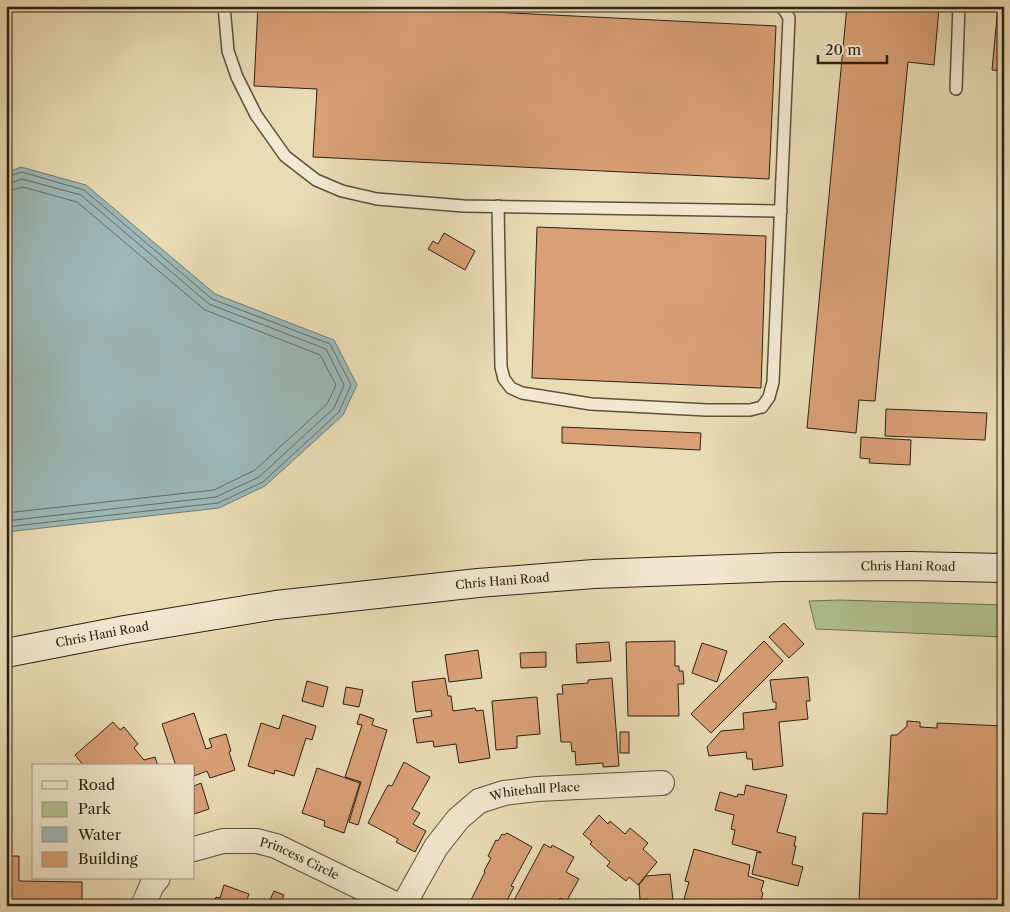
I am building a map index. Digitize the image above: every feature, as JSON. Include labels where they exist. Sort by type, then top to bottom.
[{"type":"main road","name":"Chris Hani Road","points":[[6,653],[125,630],[276,605],[478,583],[594,574],[781,567],[910,566],[1004,568]]},
{"type":"street","name":"Whitehall Place","points":[[401,906],[436,847],[458,819],[479,801],[504,793],[537,789],[662,783]]},
{"type":"street","name":"Princess Circle","points":[[195,849],[223,841],[257,841],[276,846],[401,906]]},
{"type":"street","points":[[143,906],[152,885],[156,880]]},
{"type":"lane","points":[[224,6],[228,51],[237,77],[256,115],[285,156],[316,180],[342,191],[377,199],[464,206],[781,211]]},
{"type":"lane","points":[[498,206],[501,367],[504,379],[511,388],[522,393],[591,404],[707,410],[750,410],[762,407],[769,397],[773,382],[781,211],[789,18],[780,6]]},
{"type":"lane","points":[[956,89],[959,6]]},
{"type":"green space","points":[[840,600],[1004,605],[1004,637],[816,629],[809,601]]},
{"type":"water","points":[[21,167],[86,185],[215,294],[334,340],[357,385],[343,415],[265,486],[219,508],[6,532],[6,173]]},
{"type":"building","points":[[258,6],[370,6],[776,26],[769,179],[313,157],[317,89],[254,86]]},
{"type":"building","points":[[847,6],[924,6],[939,8],[934,65],[908,62],[875,401],[859,400],[856,433],[807,428]]},
{"type":"building","points":[[998,6],[1004,6],[1004,71],[992,70]]},
{"type":"building","points":[[537,227],[766,236],[761,388],[532,378]]},
{"type":"building","points":[[444,233],[475,251],[465,270],[428,249],[433,241],[438,244]]},
{"type":"building","points":[[886,409],[987,413],[985,440],[885,436]]},
{"type":"building","points":[[562,427],[701,433],[700,450],[562,443]]},
{"type":"building","points":[[861,437],[911,440],[910,465],[869,463],[870,459],[860,458]]},
{"type":"building","points":[[784,623],[804,644],[789,658],[769,637]]},
{"type":"building","points":[[675,641],[675,666],[679,666],[679,671],[683,671],[684,684],[678,684],[679,716],[628,716],[626,642]]},
{"type":"building","points":[[764,641],[783,661],[711,733],[691,714]]},
{"type":"building","points":[[609,642],[611,661],[577,663],[576,644]]},
{"type":"building","points":[[702,643],[727,651],[717,682],[692,673]]},
{"type":"building","points":[[478,650],[482,678],[449,682],[445,655]]},
{"type":"building","points":[[546,652],[546,667],[521,668],[520,653]]},
{"type":"building","points":[[808,677],[810,701],[806,701],[808,719],[779,722],[783,766],[753,770],[752,759],[747,759],[746,752],[709,756],[707,747],[721,731],[744,729],[743,713],[776,709],[776,702],[773,702],[770,680]]},
{"type":"building","points":[[445,678],[448,696],[451,696],[453,711],[475,708],[476,711],[483,710],[490,758],[459,763],[456,744],[434,747],[433,741],[417,743],[413,719],[432,716],[431,710],[416,712],[412,682]]},
{"type":"building","points":[[612,678],[619,766],[603,767],[603,763],[576,765],[575,751],[572,752],[571,742],[561,742],[557,694],[563,694],[562,685],[588,683],[588,680]]},
{"type":"building","points":[[307,681],[328,687],[323,707],[302,701]]},
{"type":"building","points":[[346,687],[363,690],[359,707],[343,704]]},
{"type":"building","points":[[537,697],[540,734],[517,736],[517,748],[496,750],[492,701]]},
{"type":"building","points":[[194,713],[206,749],[212,747],[209,739],[226,734],[235,770],[210,778],[207,771],[195,776],[195,764],[175,764],[162,724]]},
{"type":"building","points":[[360,714],[374,719],[372,725],[387,730],[358,825],[349,822],[361,782],[345,777],[362,725],[357,724]]},
{"type":"building","points":[[283,715],[316,726],[312,740],[306,738],[294,776],[275,770],[274,774],[248,766],[261,723],[279,729]]},
{"type":"building","points":[[907,721],[920,722],[920,727],[937,728],[937,723],[1004,726],[1004,906],[866,906],[866,901],[859,901],[863,813],[887,814],[891,735],[897,735],[907,726]]},
{"type":"building","points":[[113,722],[120,730],[124,727],[138,744],[134,748],[144,760],[155,757],[157,764],[82,764],[75,755]]},
{"type":"building","points":[[620,732],[629,732],[629,753],[620,753]]},
{"type":"building","points":[[404,762],[430,777],[412,809],[420,813],[413,824],[426,831],[415,852],[396,842],[398,839],[368,823],[388,785],[392,786]]},
{"type":"building","points":[[317,768],[360,783],[344,833],[324,826],[325,821],[302,813]]},
{"type":"building","points":[[201,783],[209,809],[195,814],[195,786]]},
{"type":"building","points":[[746,785],[787,795],[777,832],[796,837],[792,864],[803,867],[798,886],[752,874],[757,852],[761,852],[732,844],[735,830],[731,829],[734,815],[715,810],[720,792],[737,797],[738,794],[744,795]]},
{"type":"building","points":[[599,815],[608,824],[610,821],[625,834],[630,828],[648,843],[643,849],[657,862],[638,885],[629,877],[626,881],[607,866],[610,862],[590,844],[592,842],[583,834]]},
{"type":"building","points":[[507,833],[532,847],[511,886],[514,887],[504,906],[468,906],[491,858],[488,856],[496,840],[498,841],[502,834]]},
{"type":"building","points":[[544,844],[551,848],[552,845],[574,857],[566,872],[579,879],[566,902],[560,898],[556,906],[511,906]]},
{"type":"building","points":[[694,849],[750,865],[748,876],[764,881],[760,906],[706,906],[684,899],[689,882],[685,881]]},
{"type":"building","points":[[6,856],[19,856],[19,881],[82,882],[82,906],[6,906]]},
{"type":"building","points":[[670,874],[673,900],[648,903],[648,899],[640,900],[639,885],[646,876]]},
{"type":"building","points":[[224,885],[249,894],[246,902],[257,906],[213,906],[216,897],[220,898]]},
{"type":"building","points":[[274,891],[284,895],[280,904],[270,900]]}]
